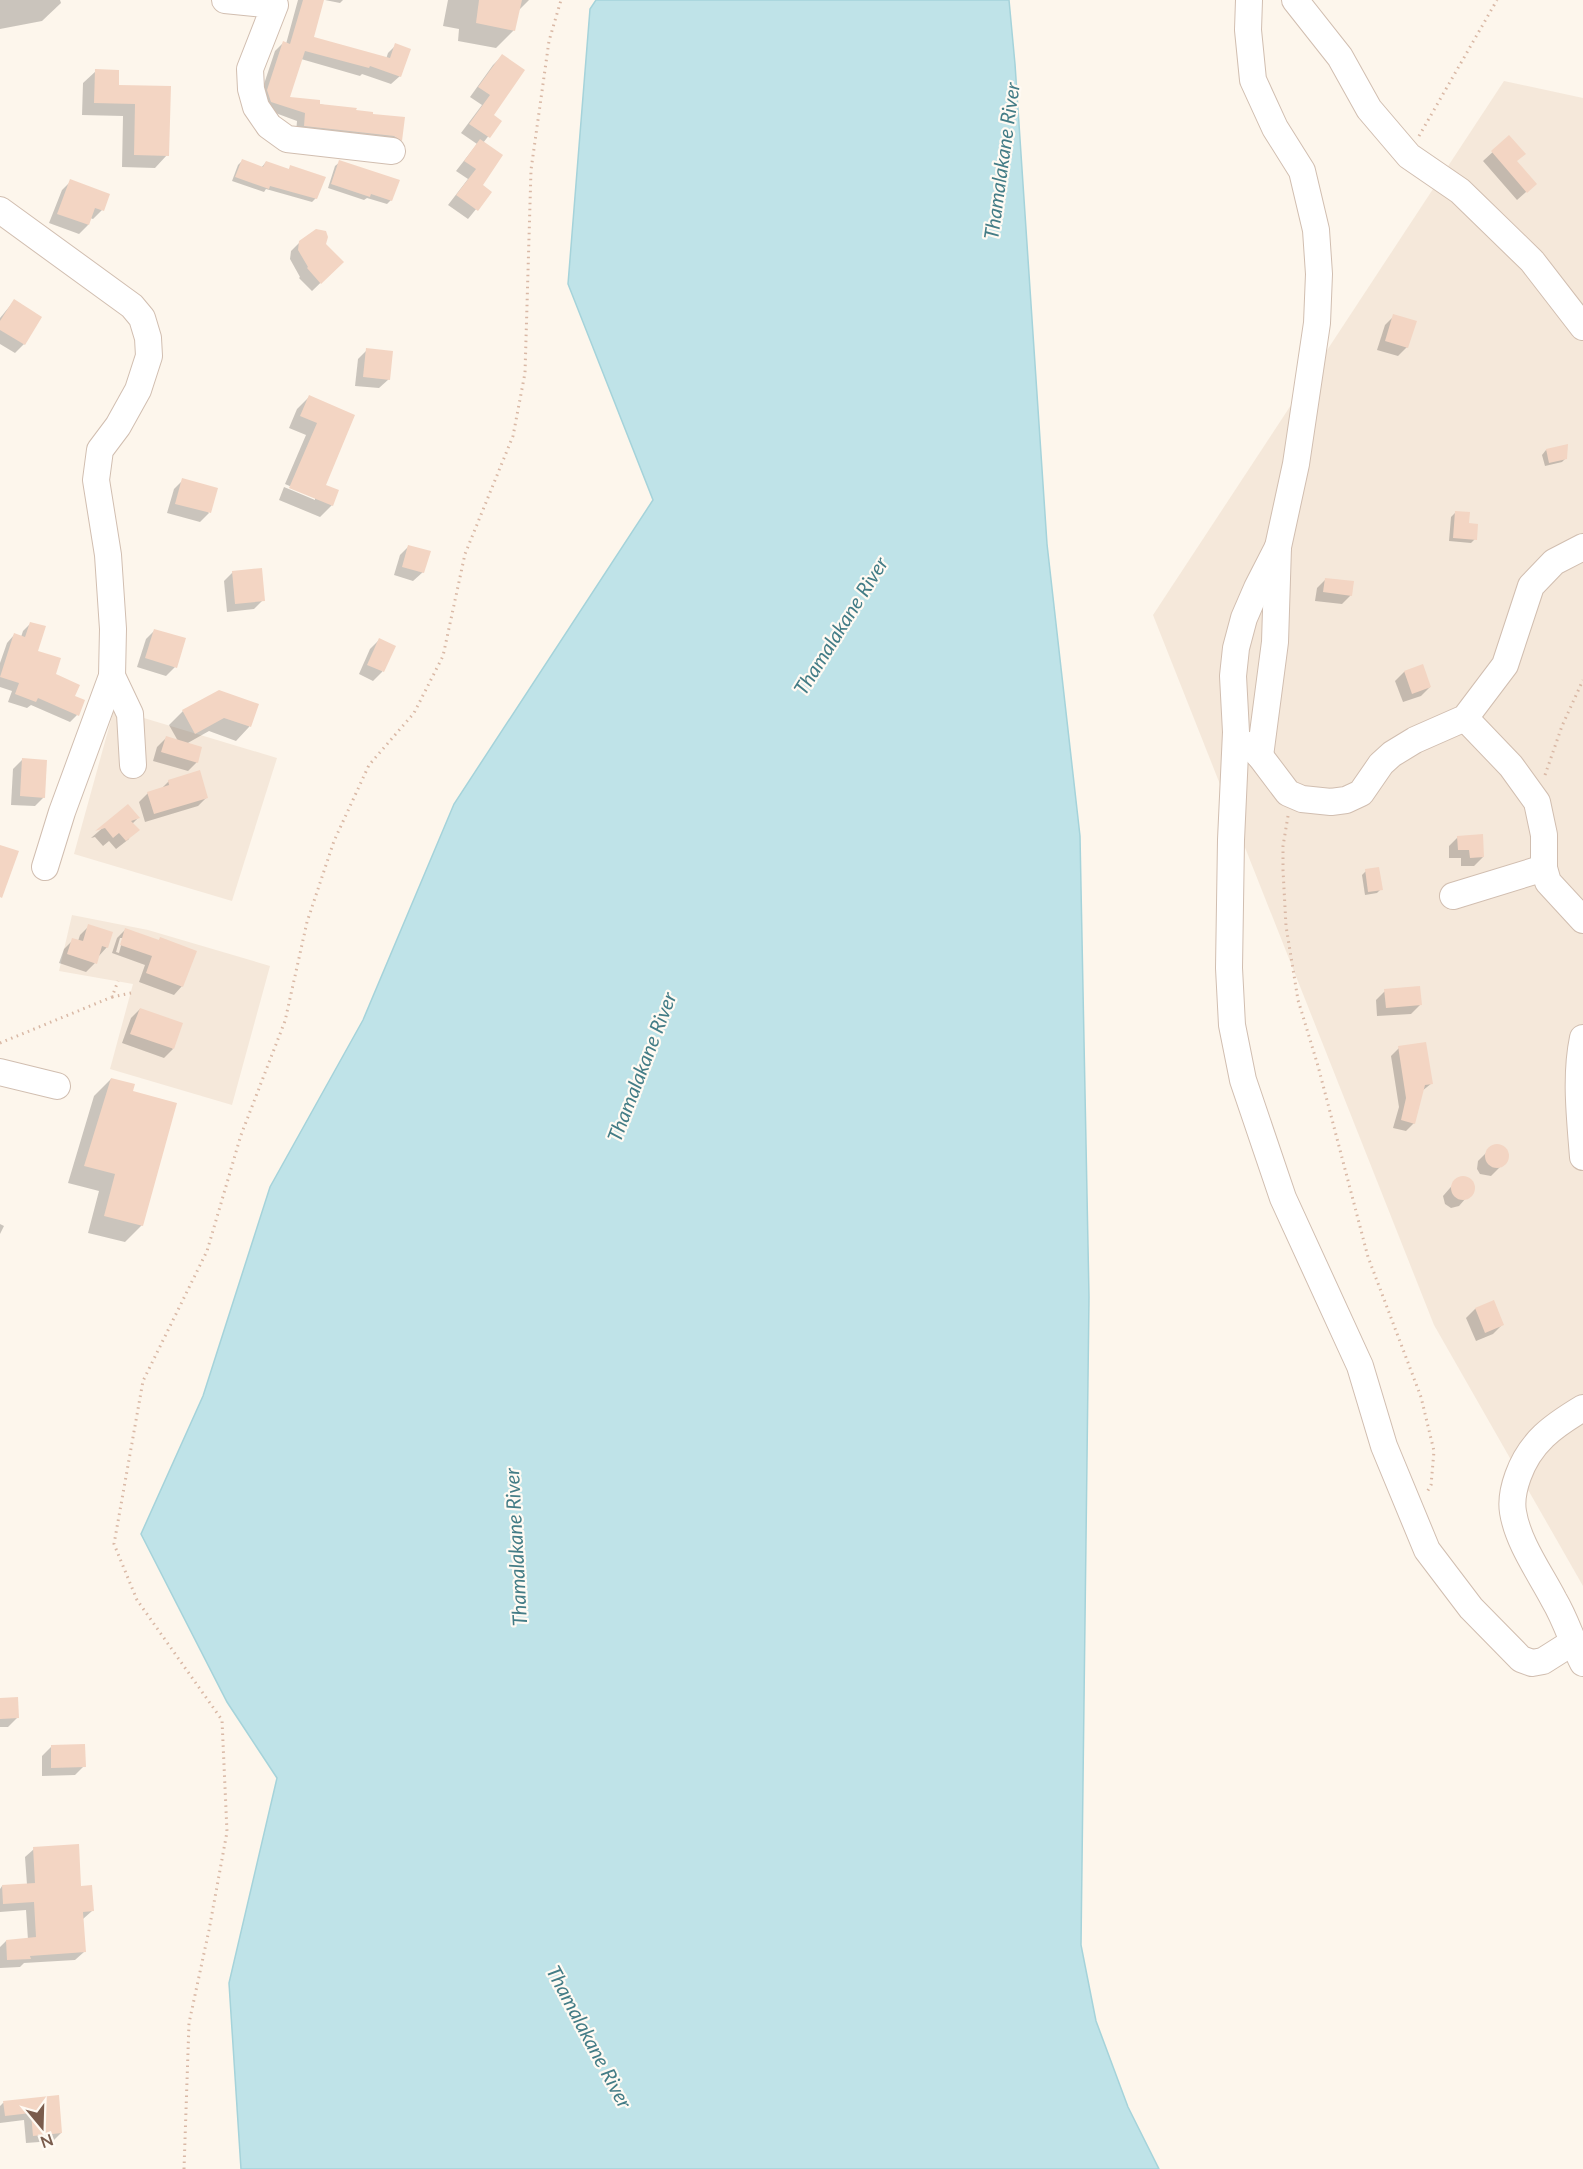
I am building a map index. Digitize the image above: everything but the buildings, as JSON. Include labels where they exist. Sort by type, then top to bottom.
[{"type":"street","points":[[225,0],[276,3],[250,69],[251,89],[256,106],[269,126],[287,139],[392,151]]},
{"type":"street","points":[[1249,0],[1248,30],[1253,80],[1275,128],[1302,171],[1316,230],[1319,274],[1317,323],[1298,453],[1278,547],[1275,642],[1260,756]]},
{"type":"street","points":[[1295,0],[1340,57],[1369,109],[1409,156],[1460,191],[1532,261],[1583,327]]},
{"type":"street","points":[[0,210],[132,306],[142,318],[148,338],[149,356],[142,378],[118,426],[100,450],[96,480],[108,555],[113,629],[112,676],[62,812],[45,867]]},
{"type":"street","points":[[1278,547],[1244,618],[1236,648],[1233,676],[1236,732],[1229,968],[1232,1025],[1243,1080],[1283,1198],[1360,1366],[1384,1446],[1427,1550],[1471,1608],[1521,1659],[1532,1663],[1578,1653],[1563,1615],[1520,1537],[1513,1512],[1513,1489],[1524,1459],[1539,1439],[1556,1424],[1583,1408]]},
{"type":"street","points":[[1236,732],[1260,756],[1288,793],[1302,799],[1331,802],[1354,797],[1361,793],[1381,764],[1392,754],[1415,740],[1465,718],[1505,665],[1531,586],[1554,562],[1583,547]]},
{"type":"street","points":[[112,676],[130,714],[133,765]]},
{"type":"street","points":[[1465,718],[1511,766],[1537,802],[1544,835],[1544,868],[1548,882],[1583,920]]},
{"type":"street","points":[[1453,896],[1544,868]]},
{"type":"street","points":[[1583,1038],[1579,1055],[1579,1099],[1583,1157]]},
{"type":"street","points":[[0,1072],[57,1086]]},
{"type":"path","points":[[184,2169],[189,2023],[227,1832],[222,1720],[137,1600],[114,1544],[143,1381],[207,1251],[241,1135],[285,1022],[307,922],[334,841],[369,765],[414,713],[443,656],[465,554],[513,436],[525,373],[531,170],[549,40],[561,0]]},
{"type":"path","points":[[1409,156],[1430,114],[1495,7],[1497,0]]},
{"type":"path","points":[[1537,802],[1562,726],[1583,680]]},
{"type":"path","points":[[1288,793],[1288,822],[1283,846],[1283,870],[1286,926],[1298,1000],[1318,1066],[1368,1257],[1421,1397],[1434,1451],[1431,1485],[1414,1520]]},
{"type":"path","points":[[112,997],[118,981]]},
{"type":"path","points":[[0,1043],[112,997],[131,993]]},
{"type":"shaded area","points":[[1504,81],[1583,98],[1583,1586],[1434,1325],[1153,615]]},
{"type":"shaded area","points":[[114,709],[277,758],[232,901],[74,854]]},
{"type":"shaded area","points":[[72,915],[148,930],[270,966],[232,1105],[110,1069],[133,984],[59,971]]},
{"type":"water","name":"Thamalakane River","points":[[596,0],[1009,0],[1047,544],[1080,836],[1089,1297],[1081,1945],[1096,2021],[1128,2107],[1159,2169],[241,2169],[229,1983],[277,1778],[227,1702],[141,1534],[203,1396],[270,1187],[363,1020],[454,804],[653,500],[568,284],[590,9]]}]
